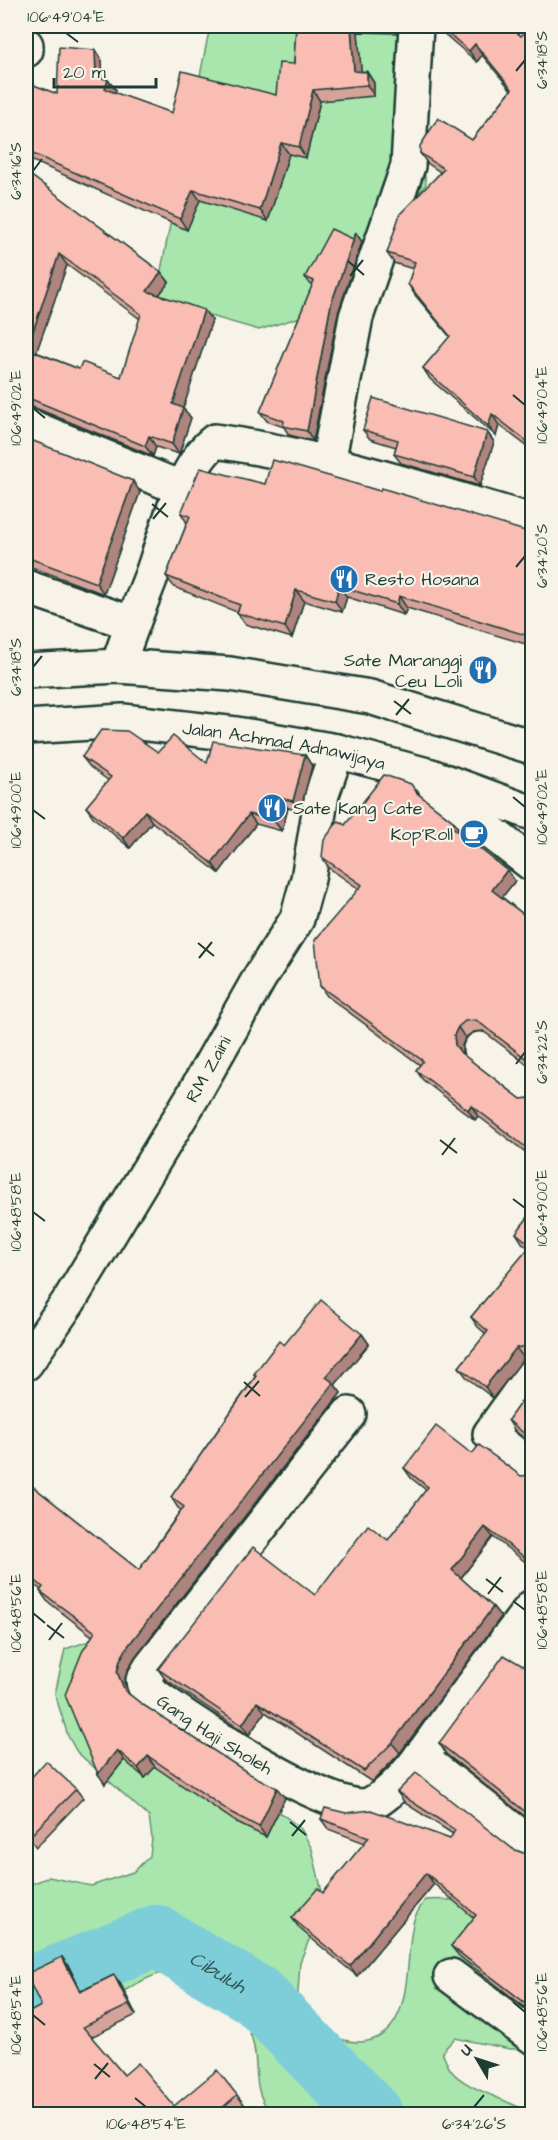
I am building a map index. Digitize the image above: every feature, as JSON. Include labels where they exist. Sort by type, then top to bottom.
[{"type":"street","points":[[328,463],[356,316],[408,166],[416,26]]},
{"type":"street","points":[[26,45],[26,50]]},
{"type":"street","points":[[26,425],[183,489]]},
{"type":"street","points":[[118,666],[131,624],[183,489],[204,450],[215,441],[250,445],[328,463],[532,521]]},
{"type":"street","points":[[26,587],[131,624]]},
{"type":"street","points":[[26,671],[118,666],[230,674],[370,697],[532,747]]},
{"type":"street","name":"Jalan Achmad Adnawijaya","points":[[26,727],[123,721],[236,734],[337,751],[431,776],[532,813]]},
{"type":"street","name":"RM Zaini","points":[[26,1363],[69,1301],[193,1096],[260,977],[297,919],[308,879],[322,794],[337,751]]},
{"type":"street","points":[[431,776],[436,789],[532,864]]},
{"type":"street","points":[[480,1050],[532,1091]]},
{"type":"street","points":[[532,1376],[490,1434],[532,1468]]},
{"type":"street","name":"Gang Haji Sholeh","points":[[349,1414],[150,1668],[143,1680],[144,1687],[171,1709],[268,1768],[350,1806],[369,1806],[385,1794],[420,1757],[532,1607]]},
{"type":"street","points":[[507,1639],[532,1658]]},
{"type":"street","points":[[420,1757],[532,1845]]},
{"type":"street","points":[[451,1976],[532,2036]]},
{"type":"green space","points":[[210,26],[408,26],[410,63],[426,184],[387,236],[381,292],[259,330],[155,300]]},
{"type":"green space","points":[[86,1642],[136,1658],[165,1678],[210,1730],[262,1803],[282,1814],[301,1829],[312,1849],[322,1892],[316,1923],[300,1962],[297,2008],[325,2032],[351,2042],[360,2042],[378,2037],[391,2027],[399,2012],[404,1994],[414,1920],[425,1900],[456,1901],[482,1907],[494,1911],[532,1934],[532,2048],[510,2049],[455,2038],[442,2052],[456,2076],[532,2114],[272,2114],[260,2094],[253,2043],[244,2020],[237,2008],[218,1987],[195,1974],[167,1972],[158,1974],[89,2009],[26,2025],[26,1886],[49,1877],[91,1886],[133,1872],[150,1856],[152,1838],[149,1817],[77,1752],[68,1736],[55,1694],[65,1649]]},
{"type":"building","points":[[296,26],[351,26],[354,71],[367,72],[367,85],[313,90],[299,147],[281,143],[260,210],[193,190],[180,219],[26,151],[26,82],[57,94],[59,47],[95,50],[96,76],[108,80],[105,89],[172,113],[182,71],[276,95],[279,63],[294,64]]},
{"type":"building","points":[[440,26],[509,26],[521,36],[532,26],[532,445],[492,414],[488,426],[423,368],[450,336],[408,284],[415,262],[387,253],[400,214],[444,169],[420,153],[420,146],[438,118],[472,140],[512,89],[475,44],[469,51]]},
{"type":"building","points":[[26,172],[161,272],[147,291],[204,310],[173,404],[183,408],[172,444],[149,436],[145,446],[26,397]],"holes":[[[59,254],[141,314],[121,377],[82,362],[79,369],[27,349]]]},
{"type":"building","points":[[331,229],[353,239],[356,233],[331,304],[307,431],[283,426],[284,421],[260,412],[314,281],[305,277]]},
{"type":"building","points":[[373,398],[487,432],[474,477],[394,454],[398,440],[363,430]]},
{"type":"building","points":[[26,438],[133,481],[96,583],[26,557]]},
{"type":"building","points":[[272,460],[380,491],[381,488],[532,533],[532,637],[399,596],[397,604],[339,586],[335,601],[296,590],[285,627],[237,613],[240,605],[166,576],[190,516],[181,513],[200,468],[265,484]]},
{"type":"building","points":[[101,730],[127,731],[158,752],[173,736],[207,763],[213,741],[305,755],[293,801],[280,798],[274,821],[249,814],[212,863],[145,811],[123,838],[86,807],[111,777],[82,757]]},
{"type":"building","points":[[384,775],[411,784],[417,793],[454,822],[451,826],[507,870],[492,890],[532,921],[532,1063],[476,1020],[465,1021],[454,1035],[455,1045],[461,1053],[521,1099],[532,1097],[532,1152],[471,1105],[468,1110],[416,1070],[423,1061],[320,986],[315,940],[362,885],[322,857],[324,840],[338,821],[345,825]]},
{"type":"building","points":[[532,1212],[532,1286],[527,1292],[532,1297],[532,1348],[527,1346],[516,1348],[485,1387],[459,1367],[488,1331],[471,1317],[531,1245],[516,1233]]},
{"type":"building","points":[[321,1300],[362,1334],[326,1377],[334,1383],[128,1646],[120,1660],[117,1672],[125,1691],[143,1705],[250,1774],[277,1788],[259,1827],[232,1813],[148,1756],[138,1768],[117,1750],[98,1774],[65,1695],[82,1652],[95,1632],[40,1591],[43,1587],[26,1573],[26,1481],[139,1570],[184,1507],[171,1497],[279,1341],[284,1345]]},
{"type":"building","points":[[532,1386],[532,1440],[508,1420]]},
{"type":"building","points":[[436,1426],[472,1454],[479,1445],[521,1476],[532,1474],[532,1563],[485,1527],[452,1570],[493,1607],[392,1743],[364,1771],[257,1702],[242,1725],[158,1669],[253,1547],[315,1595],[368,1525],[388,1540],[428,1487],[404,1468]]},
{"type":"building","points":[[504,1655],[523,1666],[532,1664],[532,1817],[439,1743]]},
{"type":"building","points":[[46,1761],[76,1789],[29,1837],[26,1833],[26,1778],[29,1780]]},
{"type":"building","points":[[416,1773],[513,1849],[523,1853],[532,1851],[532,2008],[451,1946],[476,1915],[426,1873],[350,1966],[292,1918],[318,1888],[323,1893],[369,1837],[321,1819],[325,1808],[346,1813],[371,1810],[450,1839],[455,1830],[397,1792]]},
{"type":"building","points":[[62,1957],[80,1992],[114,1975],[129,2005],[83,2027],[124,2075],[138,2063],[174,2106],[217,2070],[237,2095],[214,2115],[26,2115],[26,2014],[41,2006],[26,1974]]},
{"type":"waterway","name":"Cibuluh","points":[[26,1989],[156,1936],[257,1996],[372,2114]]},
{"type":"place","name":"Resto Hosana","points":[[344,579]]},
{"type":"place","name":"Sate Maranggi Ceu Loli","points":[[483,670]]},
{"type":"place","name":"Sate Kang Cate","points":[[272,808]]},
{"type":"place","name":"Kop'Roll","points":[[474,834]]}]
